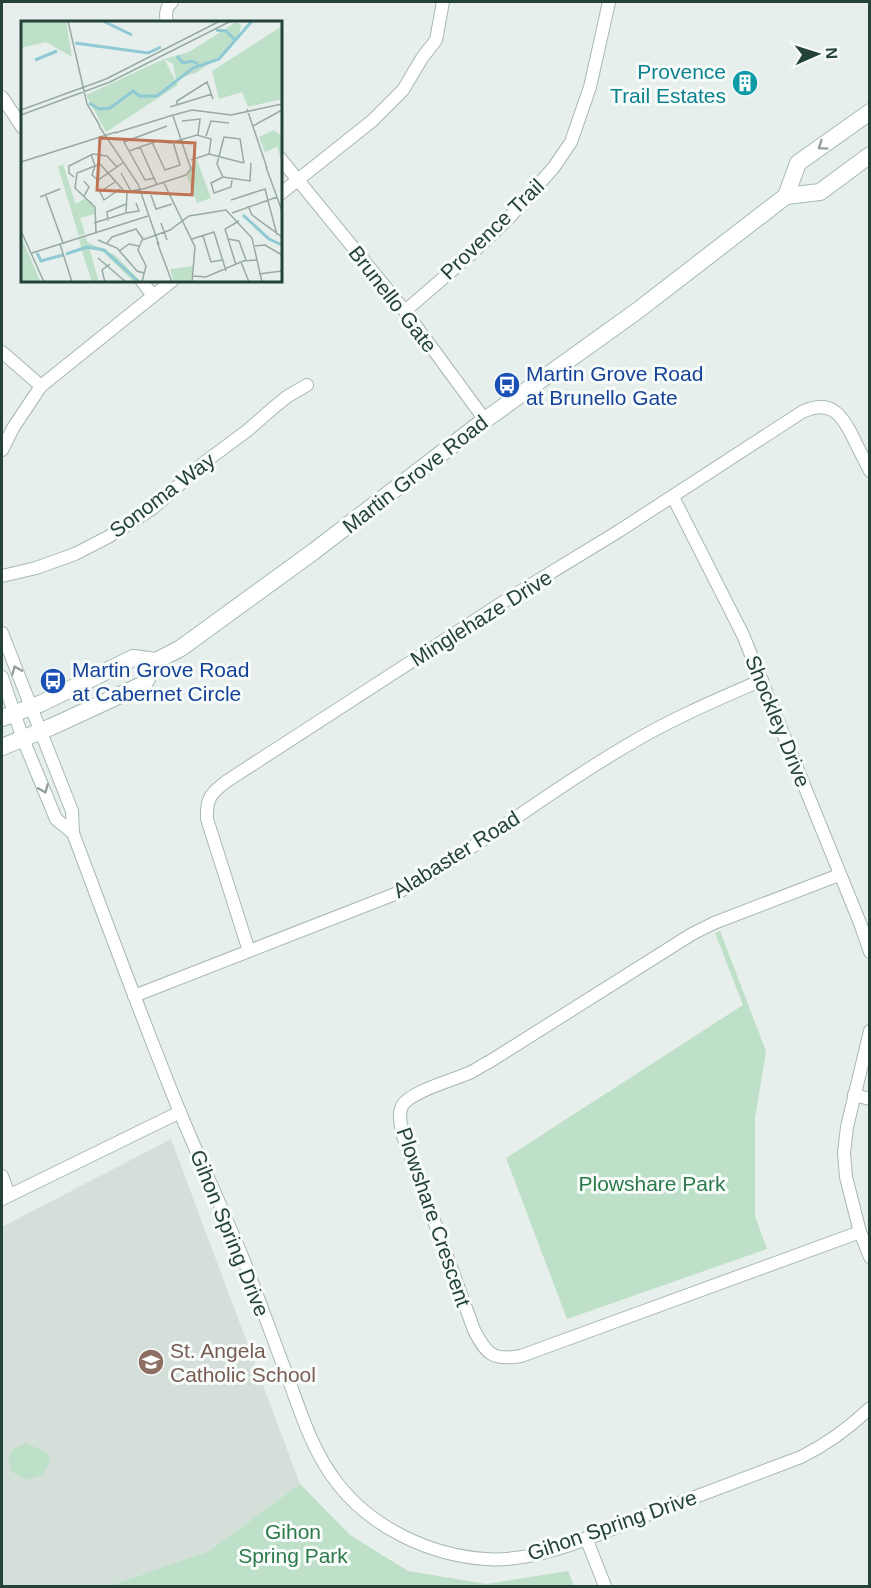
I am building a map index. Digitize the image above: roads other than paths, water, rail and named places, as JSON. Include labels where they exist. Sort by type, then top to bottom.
[{"type":"main road","points":[[870,112],[798,163],[786,196],[820,192],[870,155]]},
{"type":"main road","name":"Martin Grove Road","points":[[2,747],[144,684],[156,661],[181,648],[266,586],[485,420],[637,311],[786,196]]},
{"type":"main road","name":"Martin Grove Road","points":[[7,716],[31,708],[134,658],[156,661]]},
{"type":"street","points":[[167,21],[168,7],[172,2]]},
{"type":"street","points":[[282,193],[372,121],[403,90],[436,40],[443,2]]},
{"type":"street","name":"Provence Trail","points":[[405,311],[508,219],[554,167],[571,142],[590,87],[609,2]]},
{"type":"street","points":[[2,97],[21,126]]},
{"type":"street","name":"Brunello Gate","points":[[282,160],[405,311],[485,420]]},
{"type":"street","points":[[142,282],[153,296]]},
{"type":"street","points":[[2,450],[13,428],[41,386],[170,282]]},
{"type":"street","points":[[2,352],[41,386]]},
{"type":"street","name":"Sonoma Way","points":[[2,576],[36,568],[75,554],[108,537],[153,508],[288,396],[307,385]]},
{"type":"street","name":"Minglehaze Drive","points":[[249,951],[207,819],[207,806],[213,792],[227,781],[511,597],[673,497],[802,412],[813,407],[834,410],[843,419],[870,471]]},
{"type":"street","name":"Shockley Drive","points":[[673,497],[743,635],[860,922],[870,952]]},
{"type":"street","name":"Gihon Spring Drive","points":[[2,633],[72,811],[74,833],[134,996],[180,1112],[244,1261],[305,1424],[326,1468],[349,1497],[397,1533],[434,1549],[458,1556],[488,1559],[516,1558],[541,1553],[586,1538],[801,1457],[823,1446],[870,1408]]},
{"type":"street","name":"Gihon Spring Drive","points":[[2,677],[7,716],[22,739],[56,819],[74,833]]},
{"type":"street","name":"Alabaster Road","points":[[134,996],[395,894],[626,746],[674,720],[762,680]]},
{"type":"street","name":"Plowshare Crescent","points":[[839,874],[714,922],[692,934],[489,1062],[407,1099],[401,1107],[400,1119],[402,1133],[474,1330],[485,1351],[495,1357],[507,1359],[521,1356],[860,1232]]},
{"type":"street","points":[[870,1031],[847,1127],[844,1153],[846,1177],[860,1232],[870,1257]]},
{"type":"street","points":[[854,1095],[870,1099]]},
{"type":"street","points":[[2,1176],[5,1197],[180,1112]]},
{"type":"street","points":[[586,1538],[605,1587]]},
{"type":"place","name":"Provence Trail Estates","points":[[745,83]]},
{"type":"place","name":"Martin Grove Road at Brunello Gate","points":[[507,385]]},
{"type":"place","name":"Martin Grove Road at Cabernet Circle","points":[[53,681]]},
{"type":"place","name":"St. Angela Catholic School","points":[[151,1362]]},
{"type":"park label","name":"Plowshare Park","points":[[652,1183]]},
{"type":"park label","name":"Gihon Spring Park","points":[[293,1543]]}]
